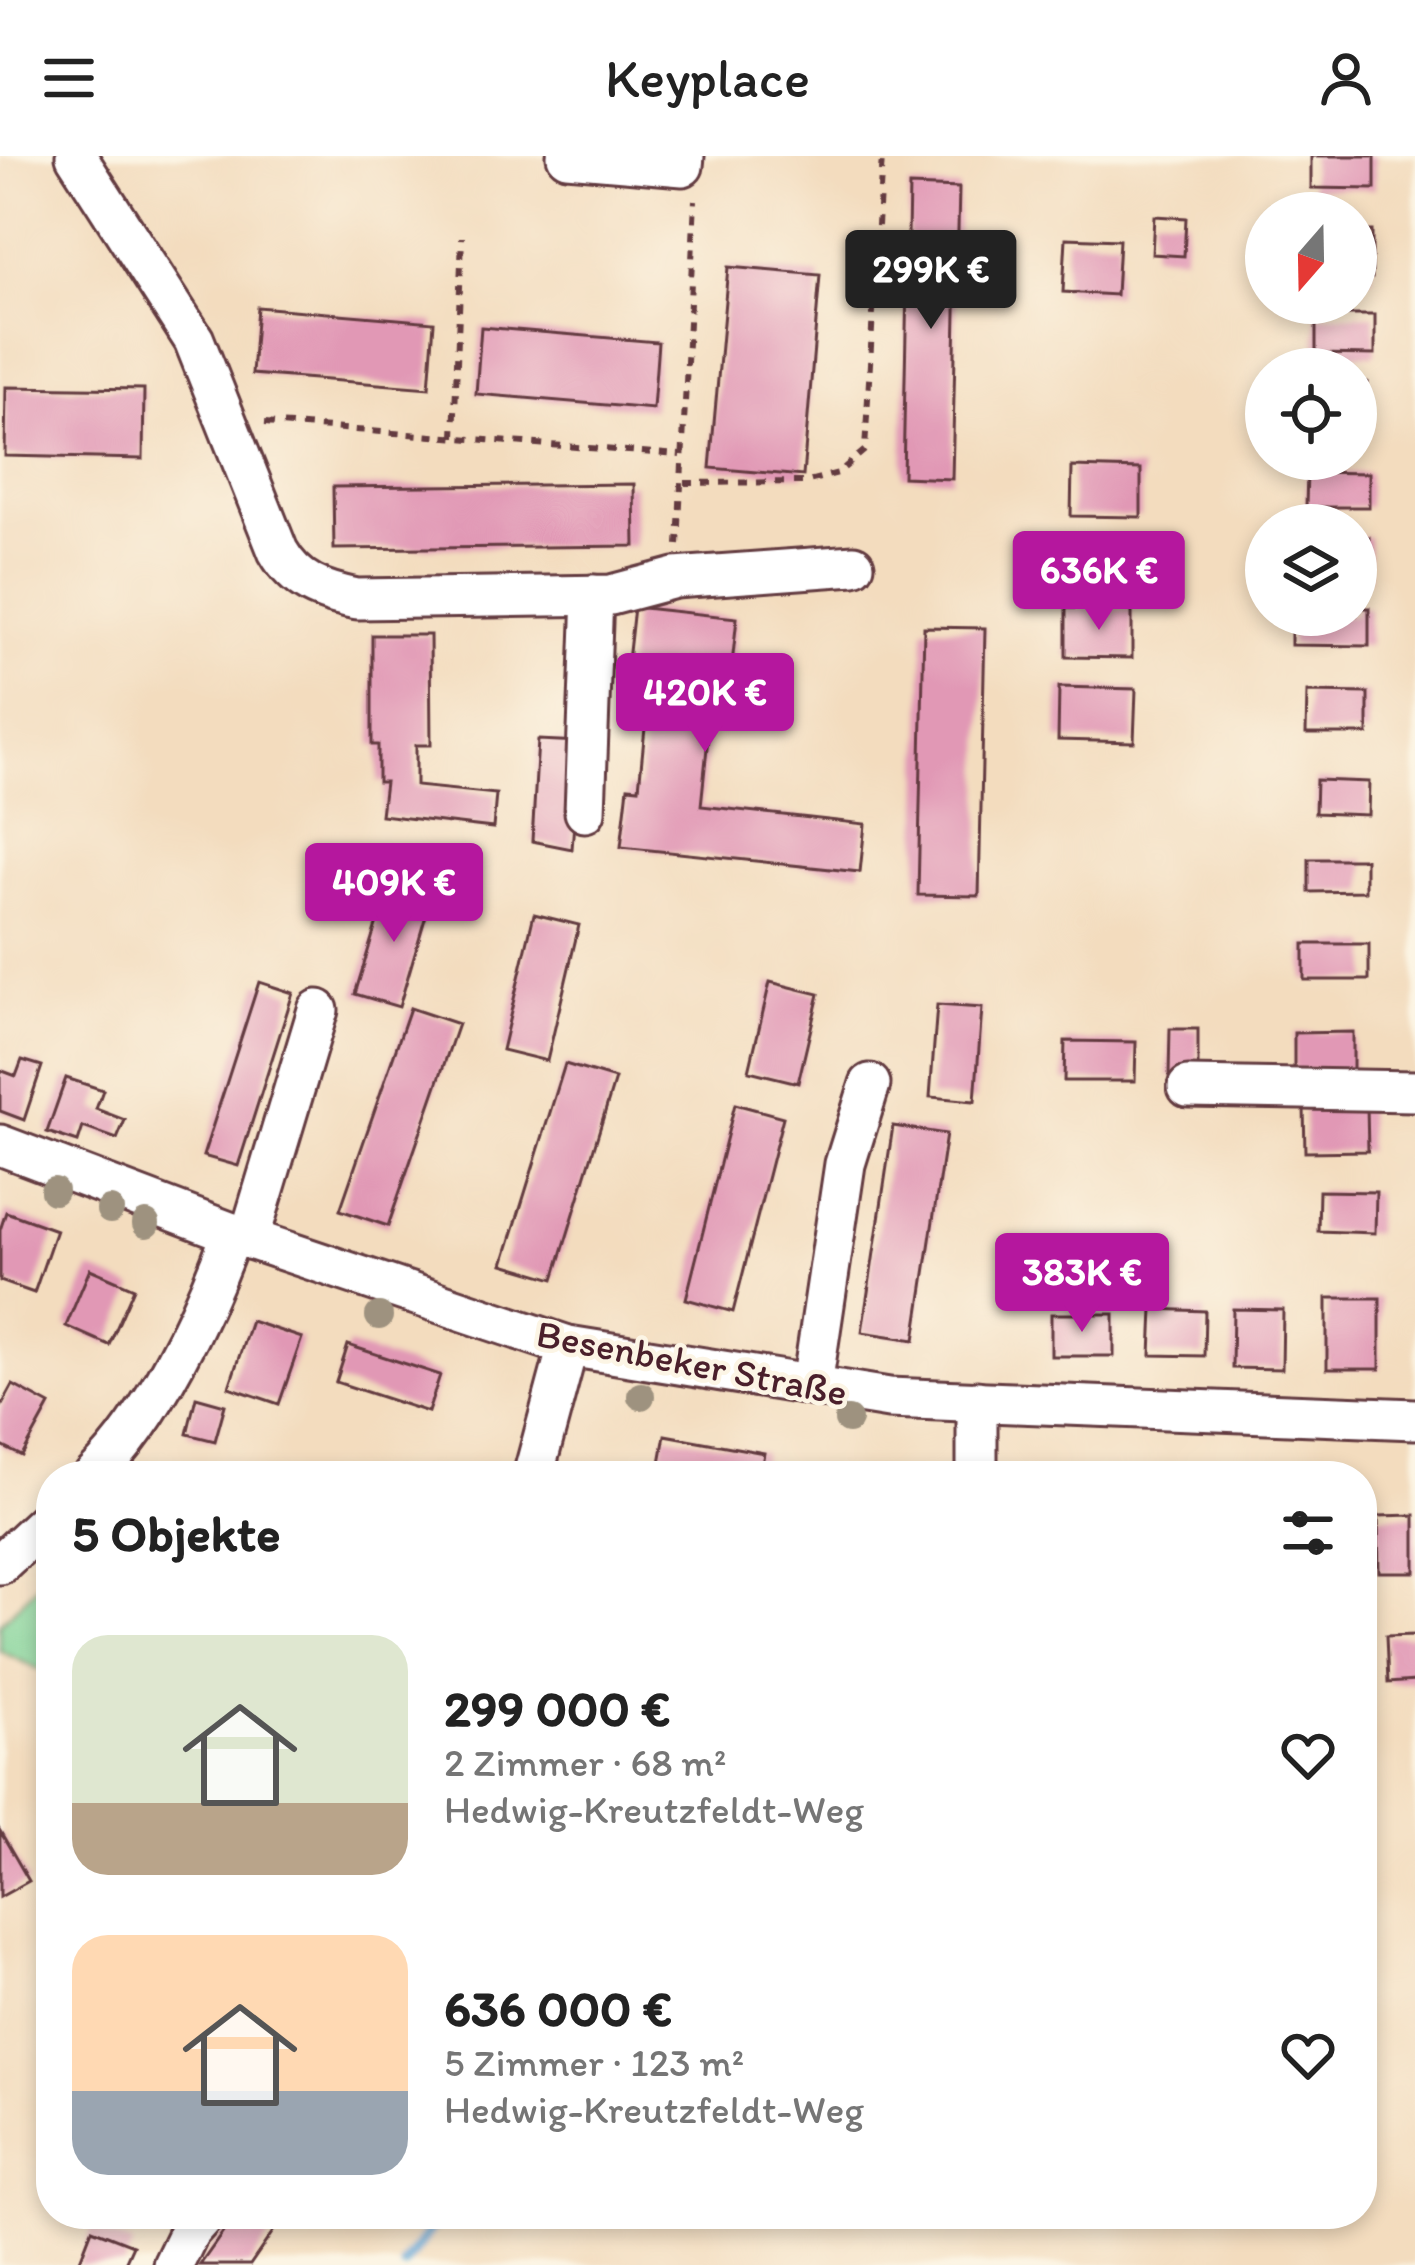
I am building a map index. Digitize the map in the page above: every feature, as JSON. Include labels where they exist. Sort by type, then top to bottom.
[{"type":"street","points":[[76,156],[194,340],[278,551],[290,571],[320,592],[357,599],[593,595],[675,578],[854,565]]},
{"type":"street","points":[[567,156],[684,161]]},
{"type":"street","points":[[585,812],[593,595]]},
{"type":"street","points":[[110,1461],[209,1298],[241,1236],[318,1010]]},
{"type":"street","points":[[812,1385],[845,1164],[870,1084]]},
{"type":"street","points":[[1188,1088],[1415,1091]]},
{"type":"street","name":"Besenbeker Straße","points":[[0,1145],[241,1236],[568,1346],[889,1398],[1415,1419]]},
{"type":"street","points":[[537,1461],[568,1346]]},
{"type":"street","points":[[977,1401],[977,1461]]},
{"type":"street","points":[[0,1564],[36,1531]]},
{"type":"street","points":[[173,2265],[192,2229]]},
{"type":"path","points":[[685,483],[805,482],[838,473],[865,449],[882,156]]},
{"type":"path","points":[[675,578],[685,483],[680,455],[696,198],[684,161]]},
{"type":"path","points":[[454,437],[462,237]]},
{"type":"path","points":[[228,422],[680,455]]},
{"type":"green space","points":[[36,1586],[36,1668],[0,1651],[0,1624]]},
{"type":"building","points":[[1311,156],[1375,156],[1375,189],[1311,188]]},
{"type":"building","points":[[909,186],[959,188],[952,479],[903,477]]},
{"type":"building","points":[[1154,216],[1186,218],[1184,256],[1152,254]]},
{"type":"building","points":[[1066,238],[1119,240],[1116,295],[1063,292]]},
{"type":"building","points":[[728,267],[820,275],[803,476],[710,468]]},
{"type":"building","points":[[257,307],[434,322],[429,388],[252,374]]},
{"type":"building","points":[[1316,324],[1375,324],[1375,348],[1316,348]]},
{"type":"building","points":[[481,327],[658,342],[653,409],[476,394]]},
{"type":"building","points":[[6,387],[144,389],[143,459],[5,456]]},
{"type":"building","points":[[1072,467],[1141,469],[1141,517],[1071,516]]},
{"type":"building","points":[[1307,480],[1369,480],[1369,504],[1306,504]]},
{"type":"building","points":[[634,484],[635,546],[334,549],[333,487]]},
{"type":"building","points":[[634,607],[737,618],[727,711],[711,709],[701,806],[865,824],[860,872],[621,847],[628,787],[639,788],[647,708],[623,706]]},
{"type":"building","points":[[1066,608],[1132,609],[1132,658],[1066,657]]},
{"type":"building","points":[[924,627],[985,628],[979,896],[918,895]]},
{"type":"building","points":[[372,635],[430,635],[431,745],[416,745],[416,786],[496,794],[493,828],[381,815],[385,782],[378,782],[378,745],[372,745]]},
{"type":"building","points":[[1291,636],[1369,636],[1369,646],[1291,645]]},
{"type":"building","points":[[1059,687],[1136,689],[1134,742],[1058,740]]},
{"type":"building","points":[[1307,692],[1368,693],[1368,734],[1306,734]]},
{"type":"building","points":[[538,740],[580,742],[572,849],[532,841]]},
{"type":"building","points":[[1316,780],[1369,782],[1368,815],[1315,813]]},
{"type":"building","points":[[1309,859],[1365,859],[1365,891],[1309,892]]},
{"type":"building","points":[[389,882],[432,895],[399,1007],[355,994]]},
{"type":"building","points":[[534,914],[579,925],[547,1061],[502,1050]]},
{"type":"building","points":[[1304,944],[1369,944],[1369,980],[1304,980]]},
{"type":"building","points":[[259,982],[293,993],[238,1166],[203,1156]]},
{"type":"building","points":[[770,982],[819,994],[798,1083],[749,1071]]},
{"type":"building","points":[[937,1005],[982,1008],[975,1101],[930,1097]]},
{"type":"building","points":[[410,1008],[458,1024],[388,1226],[340,1210]]},
{"type":"building","points":[[1170,1029],[1198,1029],[1198,1077],[1169,1076]]},
{"type":"building","points":[[1353,1032],[1353,1070],[1294,1071],[1294,1033]]},
{"type":"building","points":[[1065,1041],[1136,1042],[1135,1081],[1064,1081]]},
{"type":"building","points":[[22,1060],[42,1066],[24,1120],[0,1111],[0,1070],[16,1076]]},
{"type":"building","points":[[565,1064],[615,1079],[554,1279],[503,1264]]},
{"type":"building","points":[[66,1078],[103,1090],[96,1109],[125,1120],[117,1139],[83,1127],[78,1142],[47,1132]]},
{"type":"building","points":[[735,1104],[783,1117],[733,1312],[686,1299]]},
{"type":"building","points":[[1367,1106],[1368,1151],[1305,1152],[1304,1107]]},
{"type":"building","points":[[893,1126],[946,1134],[915,1340],[862,1332]]},
{"type":"building","points":[[1319,1191],[1376,1192],[1375,1233],[1318,1231]]},
{"type":"building","points":[[6,1212],[56,1230],[34,1293],[0,1281],[0,1230]]},
{"type":"building","points":[[90,1269],[134,1288],[109,1345],[66,1326]]},
{"type":"building","points":[[1327,1298],[1380,1298],[1380,1369],[1327,1369]]},
{"type":"building","points":[[1153,1309],[1205,1311],[1204,1356],[1151,1355]]},
{"type":"building","points":[[1233,1309],[1283,1310],[1282,1369],[1232,1368]]},
{"type":"building","points":[[1051,1314],[1114,1314],[1114,1356],[1051,1356]]},
{"type":"building","points":[[251,1321],[302,1338],[279,1404],[229,1387]]},
{"type":"building","points":[[348,1345],[440,1375],[428,1412],[336,1382]]},
{"type":"building","points":[[13,1385],[50,1405],[22,1456],[0,1445],[0,1409]]},
{"type":"building","points":[[196,1397],[225,1405],[215,1441],[187,1434]]},
{"type":"building","points":[[665,1435],[764,1453],[763,1461],[660,1461]]},
{"type":"building","points":[[1415,1515],[1415,1572],[1379,1572],[1378,1516]]},
{"type":"building","points":[[1415,1635],[1415,1681],[1388,1683],[1386,1636]]},
{"type":"building","points":[[0,1831],[29,1881],[0,1897]]},
{"type":"building","points":[[92,2229],[133,2245],[124,2265],[78,2265]]},
{"type":"building","points":[[225,2229],[275,2229],[250,2265],[200,2265]]},
{"type":"waterway","points":[[404,2265],[431,2229]]}]
